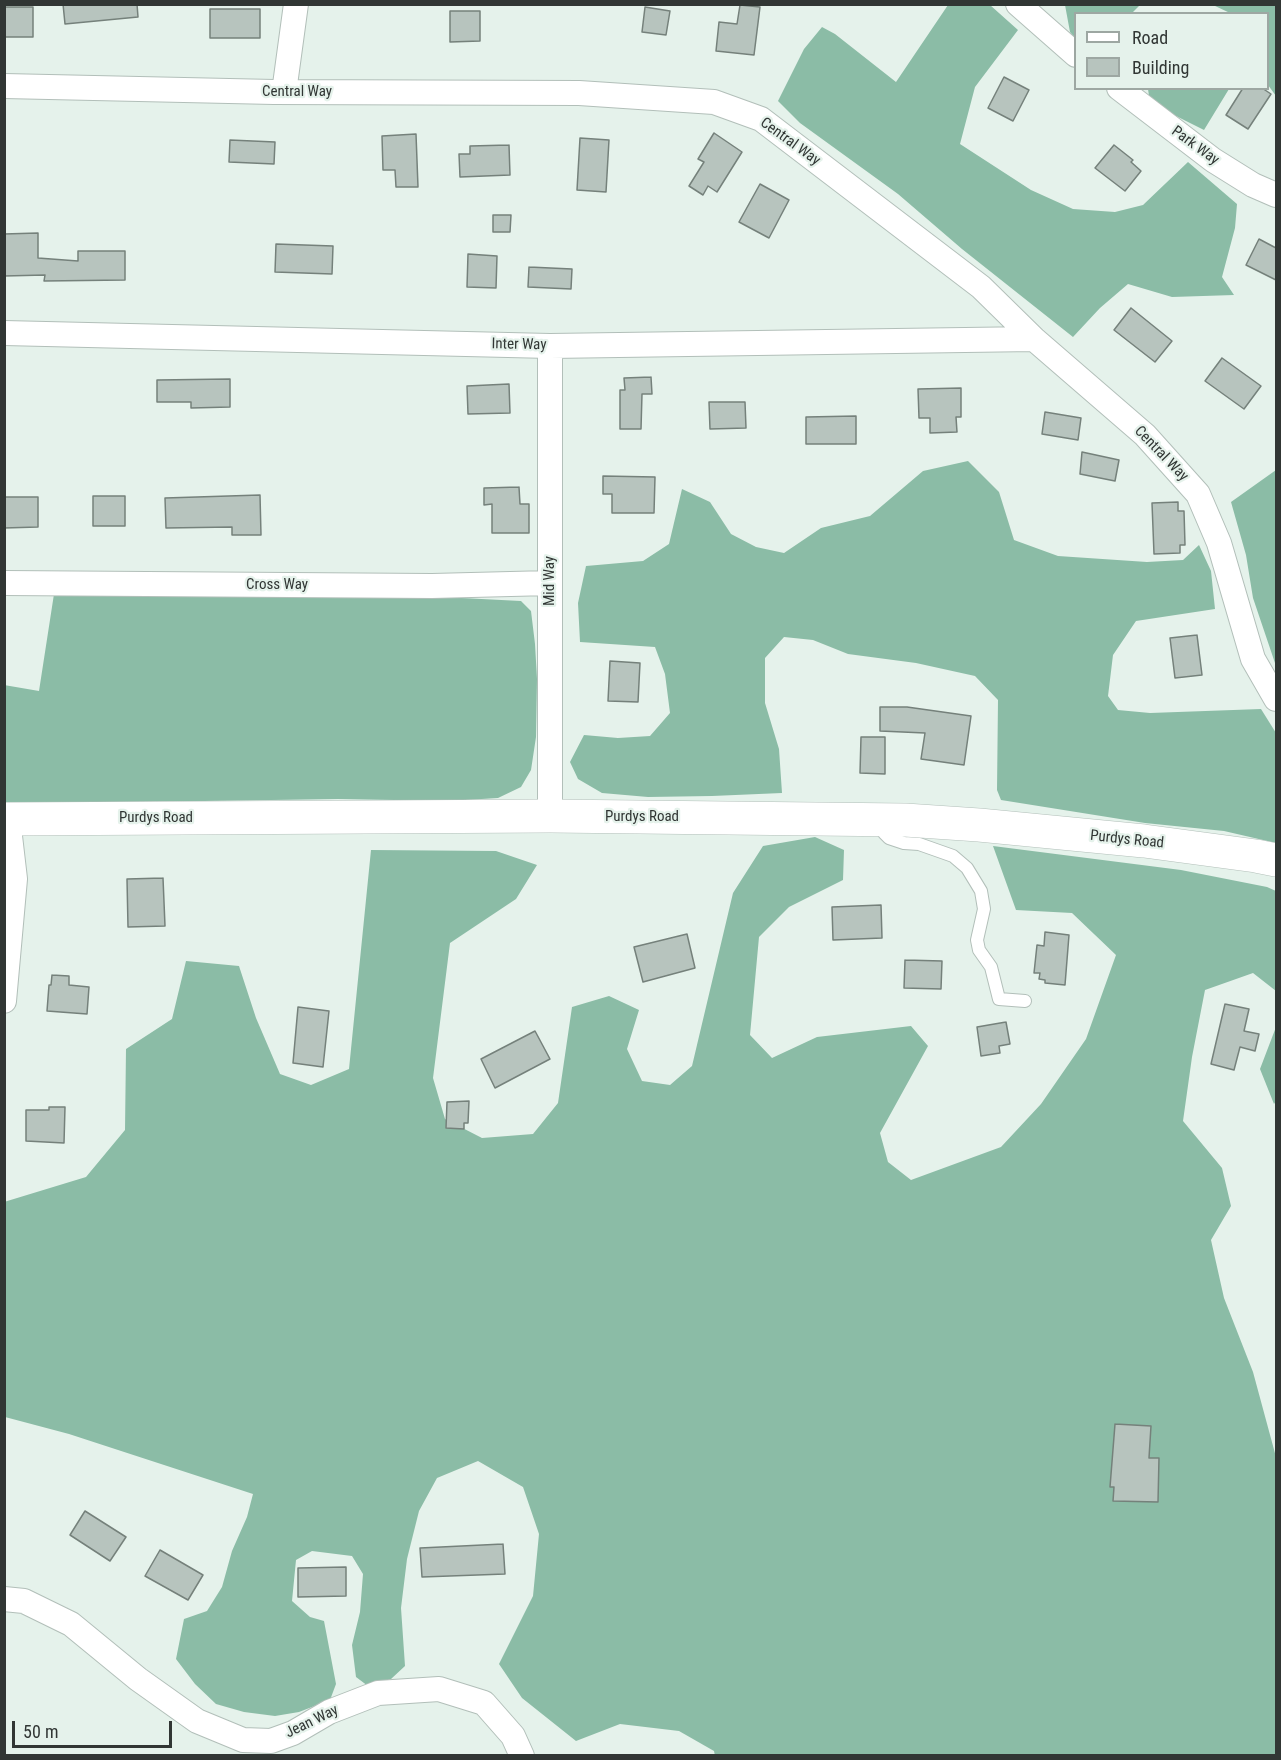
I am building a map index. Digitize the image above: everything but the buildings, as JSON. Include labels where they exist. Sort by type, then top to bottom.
[{"type":"main road","name":"Purdys Road","points":[[6,819],[550,816],[884,819],[979,825],[1133,840],[1276,860]]},
{"type":"street","points":[[284,92],[296,4]]},
{"type":"street","points":[[1018,4],[1074,53]]},
{"type":"street","name":"Central Way","points":[[4,86],[284,92],[579,93],[714,102],[761,119],[981,287],[1034,339],[1145,435],[1198,494],[1219,543],[1252,659],[1276,699]]},
{"type":"street","name":"Park Way","points":[[1122,90],[1213,160],[1253,185],[1276,195]]},
{"type":"street","name":"Inter Way","points":[[4,333],[550,346],[1034,339]]},
{"type":"street","name":"Mid Way","points":[[550,346],[550,816]]},
{"type":"street","name":"Cross Way","points":[[4,583],[432,586],[550,583]]},
{"type":"street","points":[[4,1001],[15,879],[6,819]]},
{"type":"street","name":"Jean Way","points":[[4,1599],[24,1601],[71,1624],[138,1679],[197,1721],[243,1740],[271,1741],[293,1733],[329,1712],[378,1693],[439,1689],[484,1703],[513,1736],[522,1755]]},
{"type":"lane","points":[[884,819],[884,833],[889,838],[904,843],[919,844],[953,856],[967,868],[981,891],[984,909],[977,940],[979,950],[991,967],[999,999],[1025,1002]]},
{"type":"green space","points":[[1065,4],[1140,5],[1133,12],[1074,12],[1074,37],[1070,32]]},
{"type":"green space","points":[[948,5],[990,5],[1018,30],[975,87],[960,144],[1031,190],[1073,209],[1115,212],[1143,205],[1188,162],[1237,204],[1235,228],[1222,277],[1234,295],[1172,297],[1128,284],[1100,308],[1073,337],[962,249],[898,194],[800,123],[778,101],[804,49],[822,27],[835,34],[896,82]]},
{"type":"green space","points":[[1213,5],[1276,5],[1276,96],[1269,86],[1269,12],[1228,12]]},
{"type":"green space","points":[[1148,90],[1228,90],[1204,130],[1150,103]]},
{"type":"green space","points":[[968,461],[999,492],[1014,540],[1058,556],[1147,562],[1183,560],[1199,545],[1211,571],[1215,609],[1136,621],[1113,655],[1108,696],[1118,710],[1150,713],[1261,709],[1276,733],[1276,843],[1224,831],[1145,823],[1001,800],[997,790],[998,700],[975,676],[916,663],[848,654],[813,640],[784,637],[765,658],[765,703],[779,749],[782,793],[648,797],[602,793],[578,779],[570,762],[584,735],[618,738],[650,736],[670,713],[665,674],[655,647],[580,642],[578,603],[586,566],[643,561],[669,544],[682,489],[710,502],[731,534],[756,547],[784,553],[821,528],[870,516],[923,471]]},
{"type":"green space","points":[[1276,470],[1276,666],[1253,598],[1246,555],[1231,502]]},
{"type":"green space","points":[[54,594],[442,597],[521,601],[531,611],[535,644],[536,737],[531,770],[521,787],[498,798],[449,801],[338,799],[5,804],[4,685],[39,691]]},
{"type":"green space","points":[[815,837],[844,850],[843,880],[789,907],[759,937],[750,1035],[772,1058],[817,1037],[911,1026],[928,1046],[880,1133],[888,1162],[911,1180],[1001,1147],[1041,1104],[1086,1039],[1116,955],[1072,913],[1016,910],[993,846],[1181,870],[1267,887],[1276,891],[1276,991],[1253,973],[1205,990],[1183,1121],[1222,1168],[1231,1206],[1211,1240],[1224,1298],[1253,1372],[1276,1457],[1276,1755],[715,1756],[714,1751],[679,1731],[620,1724],[576,1741],[522,1698],[499,1664],[533,1596],[539,1534],[523,1487],[478,1461],[437,1478],[419,1511],[407,1559],[401,1608],[405,1666],[391,1679],[368,1686],[356,1677],[352,1645],[360,1612],[363,1574],[352,1556],[312,1551],[296,1560],[292,1601],[310,1617],[324,1621],[336,1684],[330,1700],[299,1712],[275,1716],[244,1712],[216,1704],[195,1684],[176,1659],[184,1619],[207,1611],[222,1587],[232,1551],[247,1517],[253,1494],[69,1434],[5,1417],[4,1202],[86,1177],[125,1130],[126,1049],[172,1019],[186,961],[239,966],[256,1018],[280,1074],[311,1085],[349,1069],[371,850],[496,851],[537,865],[516,899],[450,943],[433,1078],[445,1119],[482,1138],[533,1134],[558,1103],[572,1007],[609,996],[639,1010],[627,1049],[642,1081],[670,1085],[692,1066],[733,893],[763,846]]},
{"type":"green space","points":[[1276,1027],[1276,1101],[1274,1104],[1260,1069]]}]
